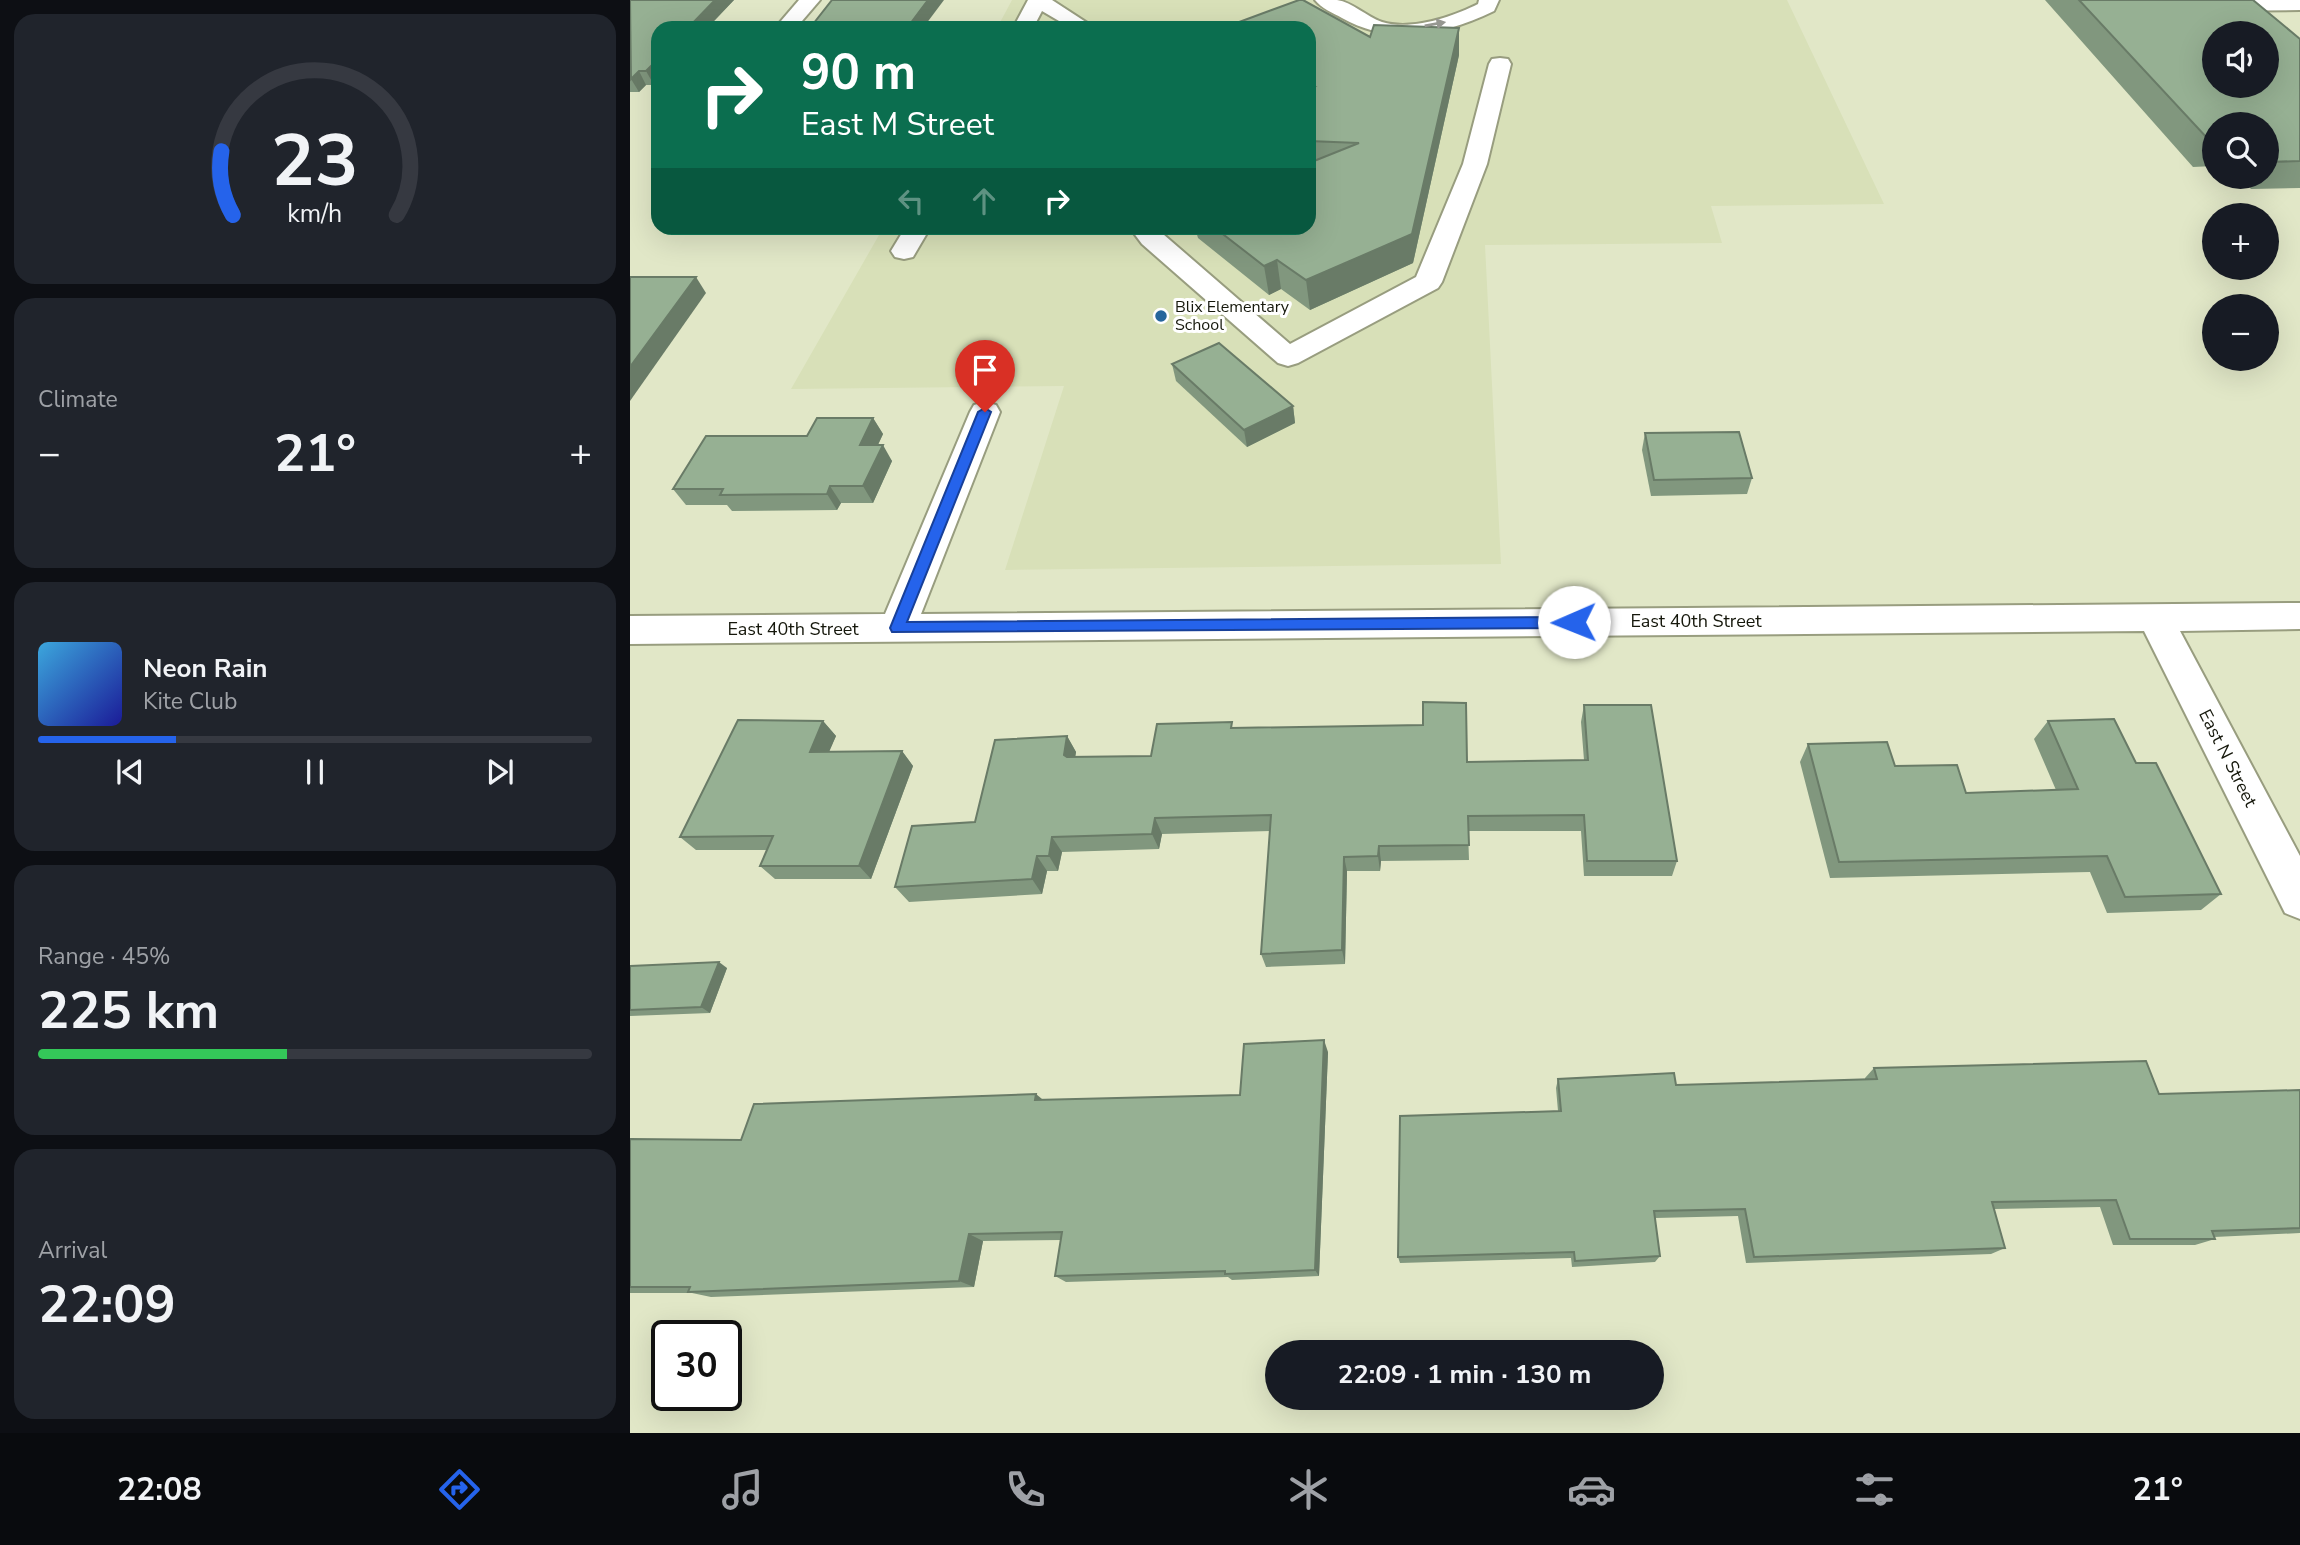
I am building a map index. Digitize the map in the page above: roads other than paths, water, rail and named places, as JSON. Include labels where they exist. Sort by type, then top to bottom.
[{"type":"street","points":[[791,21],[810,0]]},
{"type":"street","points":[[1027,21],[1038,0],[1073,21]]},
{"type":"street","points":[[1325,0],[1386,29],[1466,19],[1487,7],[1489,0]]},
{"type":"street","points":[[2184,5],[2300,4]]},
{"type":"street","points":[[1148,235],[1288,357],[1428,282],[1475,164],[1500,64]]},
{"type":"street","points":[[904,251],[913,235]]},
{"type":"street","points":[[897,628],[985,412]]},
{"type":"street","name":"East 40th Street","points":[[630,630],[2300,616]]},
{"type":"street","name":"East N Street","points":[[2155,617],[2300,899]]},
{"type":"place","name":"Blix Elementary School","points":[[1161,316]]}]
